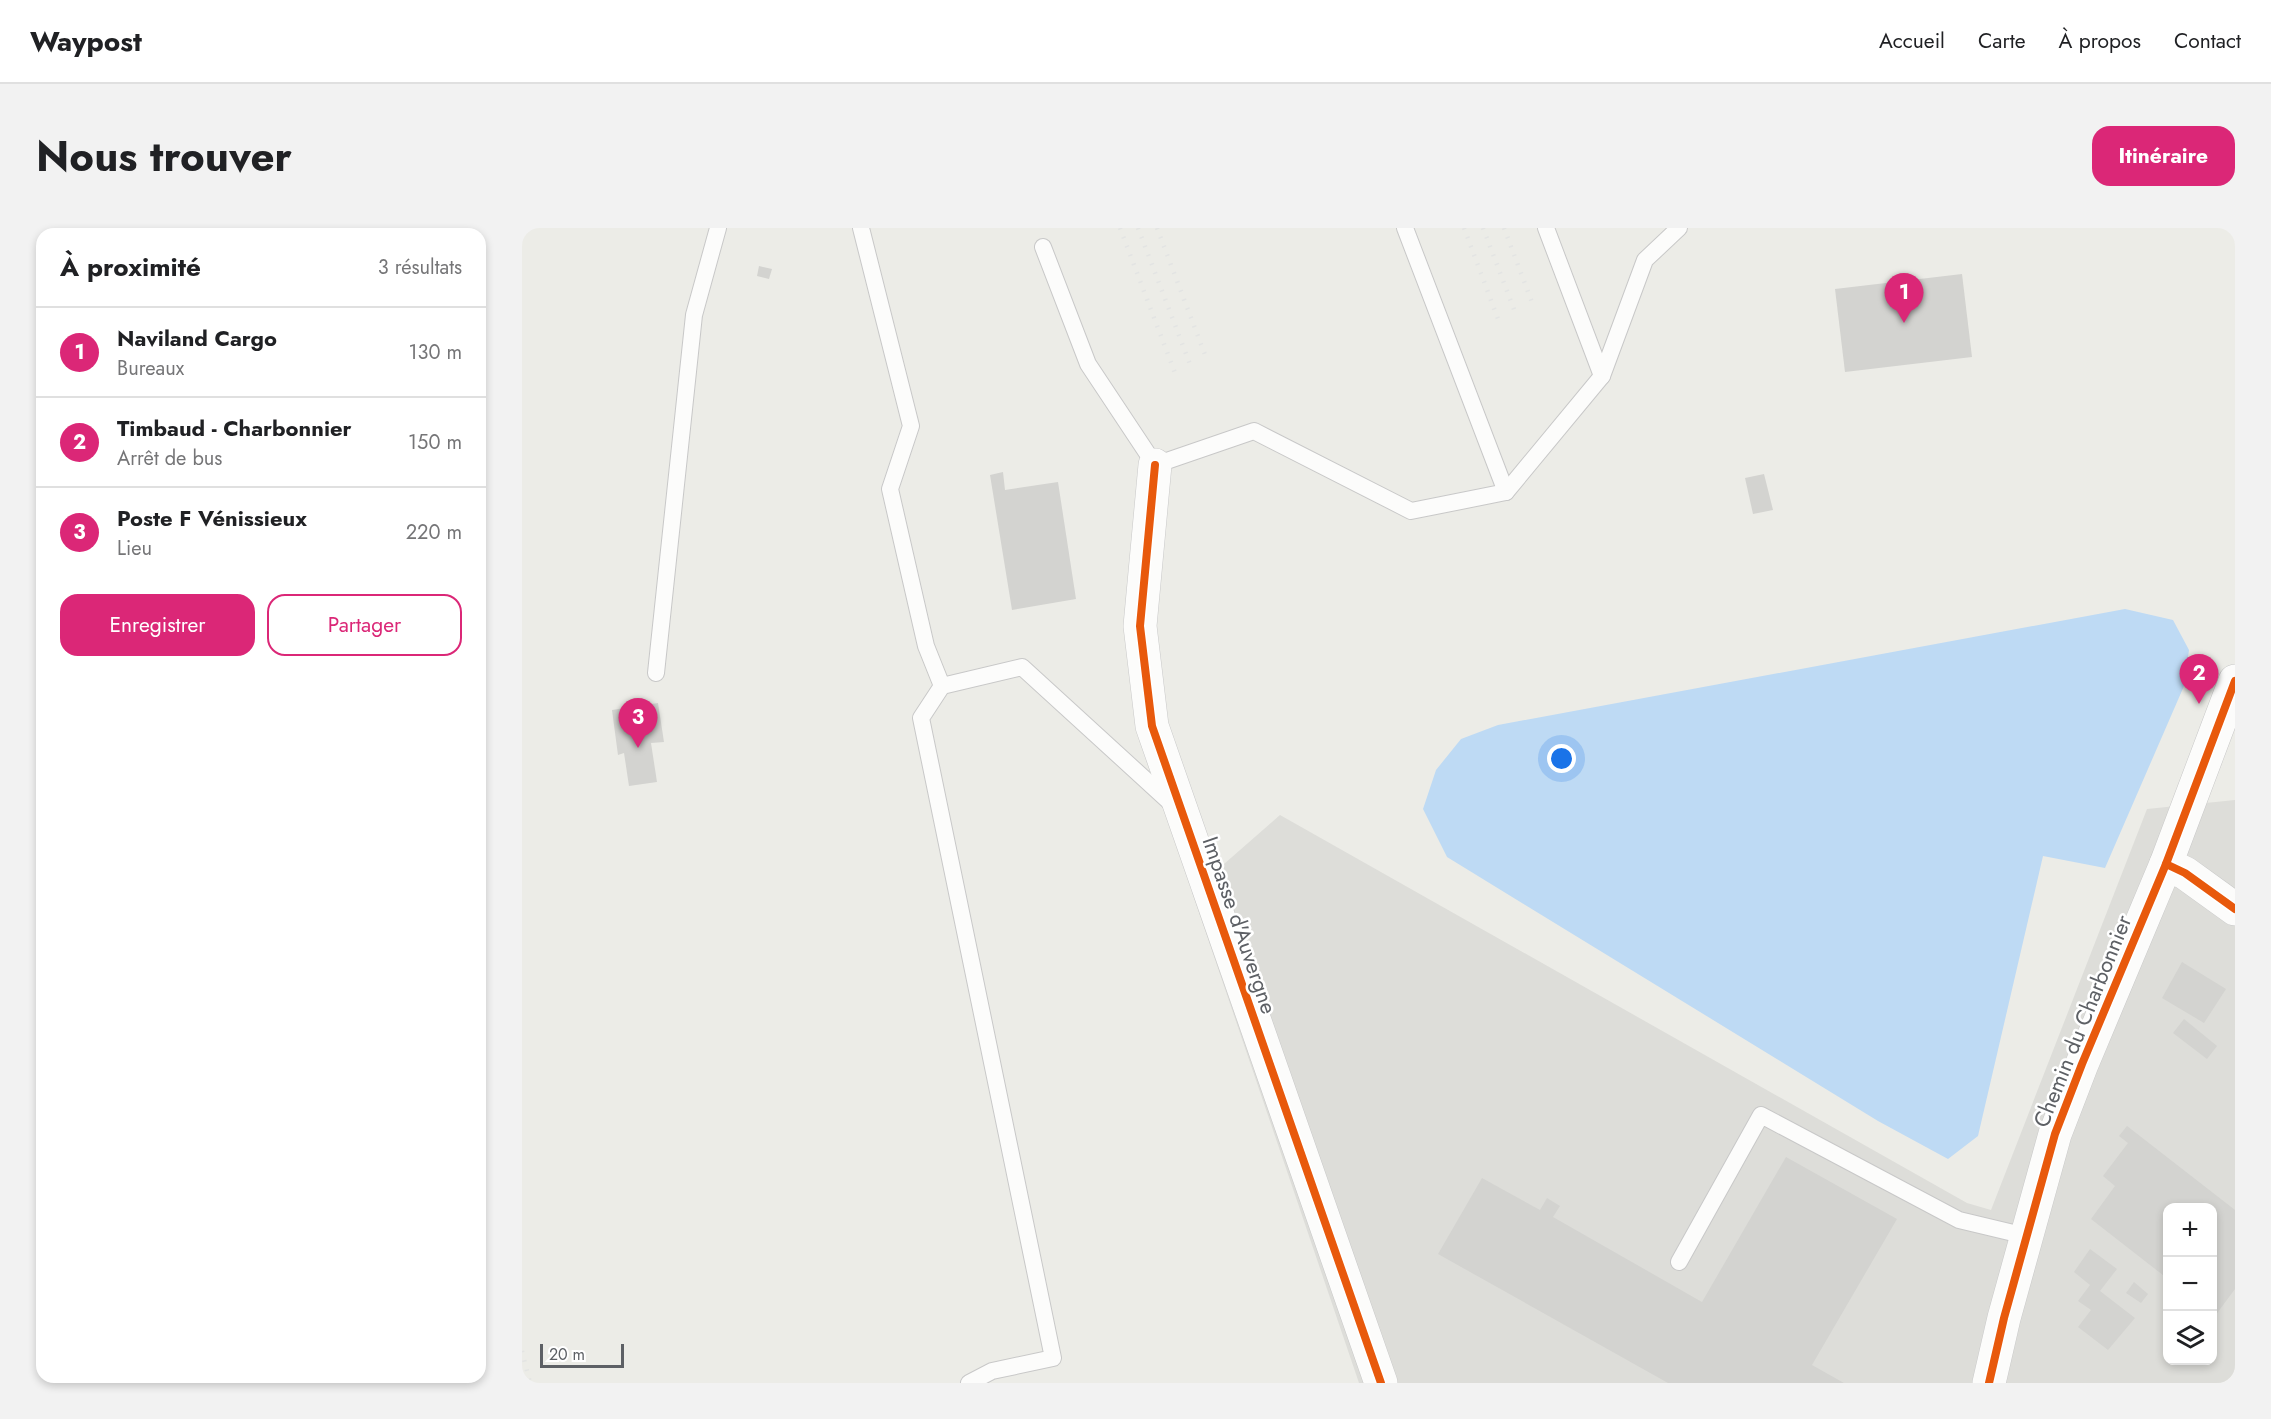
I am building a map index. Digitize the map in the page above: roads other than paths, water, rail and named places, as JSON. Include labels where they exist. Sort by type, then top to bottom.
[{"type":"street","name":"Impasse d'Auvergne","points":[[1155,465],[1140,626],[1152,726],[1381,1383]]},
{"type":"street","name":"Chemin du Charbonnier","points":[[1989,1383],[2026,1236],[2055,1134],[2166,864],[2235,681]]},
{"type":"street","points":[[2166,864],[2185,873],[2235,909]]},
{"type":"lane","points":[[656,672],[694,315],[718,228]]},
{"type":"lane","points":[[861,228],[911,426],[890,489],[926,646],[942,686]]},
{"type":"lane","points":[[1405,228],[1506,492]]},
{"type":"lane","points":[[1546,228],[1602,376]]},
{"type":"lane","points":[[1044,247],[1088,364],[1155,465],[1254,431],[1411,511],[1506,492],[1602,376],[1645,260],[1679,228]]},
{"type":"lane","points":[[969,1383],[992,1371],[1053,1358],[921,718],[942,686],[1022,667],[1182,813]]},
{"type":"lane","points":[[1679,1262],[1761,1115],[1959,1220],[2026,1236]]},
{"type":"water","points":[[2125,609],[2173,620],[2189,650],[2184,686],[2105,868],[2043,856],[1978,1136],[1948,1159],[1878,1121],[1447,857],[1423,809],[1436,770],[1461,739],[1498,725]]},
{"type":"railway","points":[[1120,228],[1175,373]]},
{"type":"railway","points":[[1138,228],[1191,367]]},
{"type":"railway","points":[[1157,228],[1207,360]]},
{"type":"railway","points":[[1464,228],[1498,319]]},
{"type":"railway","points":[[1483,228],[1515,312]]},
{"type":"railway","points":[[1504,228],[1533,305]]},
{"type":"railway","points":[[522,1351],[530,1383]]},
{"type":"place","name":"Naviland Cargo","points":[[1904,323]]},
{"type":"place","name":"Timbaud - Charbonnier","points":[[2199,704]]},
{"type":"place","name":"Poste F Vénissieux","points":[[638,748]]}]
